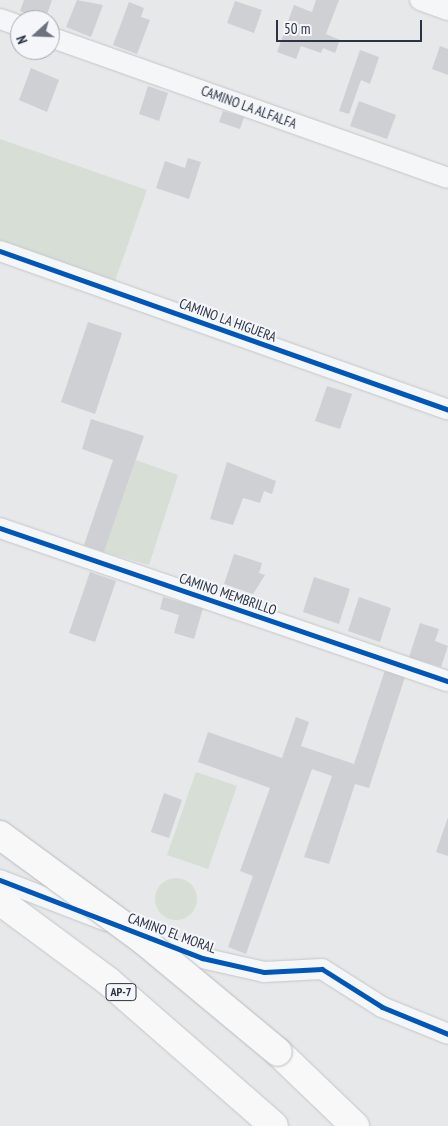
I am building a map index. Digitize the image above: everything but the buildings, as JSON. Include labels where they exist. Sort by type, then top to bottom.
[{"type":"highway","points":[[0,835],[143,940],[278,1052],[355,1126]]},
{"type":"highway","name":"AP-7","points":[[0,901],[108,981],[236,1090],[274,1126]]},
{"type":"street","points":[[420,0],[448,10]]},
{"type":"street","name":"CAMINO LA ALFALFA","points":[[60,40],[448,178]]},
{"type":"street","name":"CAMINO LA HIGUERA","points":[[0,251],[448,410]]},
{"type":"street","name":"CAMINO MEMBRILLO","points":[[0,528],[448,681]]},
{"type":"street","name":"CAMINO EL MORAL","points":[[0,880],[202,958],[264,972],[322,969],[382,1007],[448,1034]]},
{"type":"shaded area","points":[[0,139],[147,190],[115,281],[0,240]]},
{"type":"shaded area","points":[[136,460],[178,475],[149,565],[104,552]]},
{"type":"shaded area","points":[[196,772],[237,786],[208,869],[167,855]]},
{"type":"shaded area","points":[[176,878],[191,884],[197,899],[191,914],[176,920],[161,914],[155,899],[161,884]]},
{"type":"cycle path","points":[[0,251],[448,410]]},
{"type":"cycle path","points":[[0,528],[448,681]]},
{"type":"cycle path","points":[[0,880],[202,958],[264,972],[322,969],[382,1007],[448,1034]]}]
